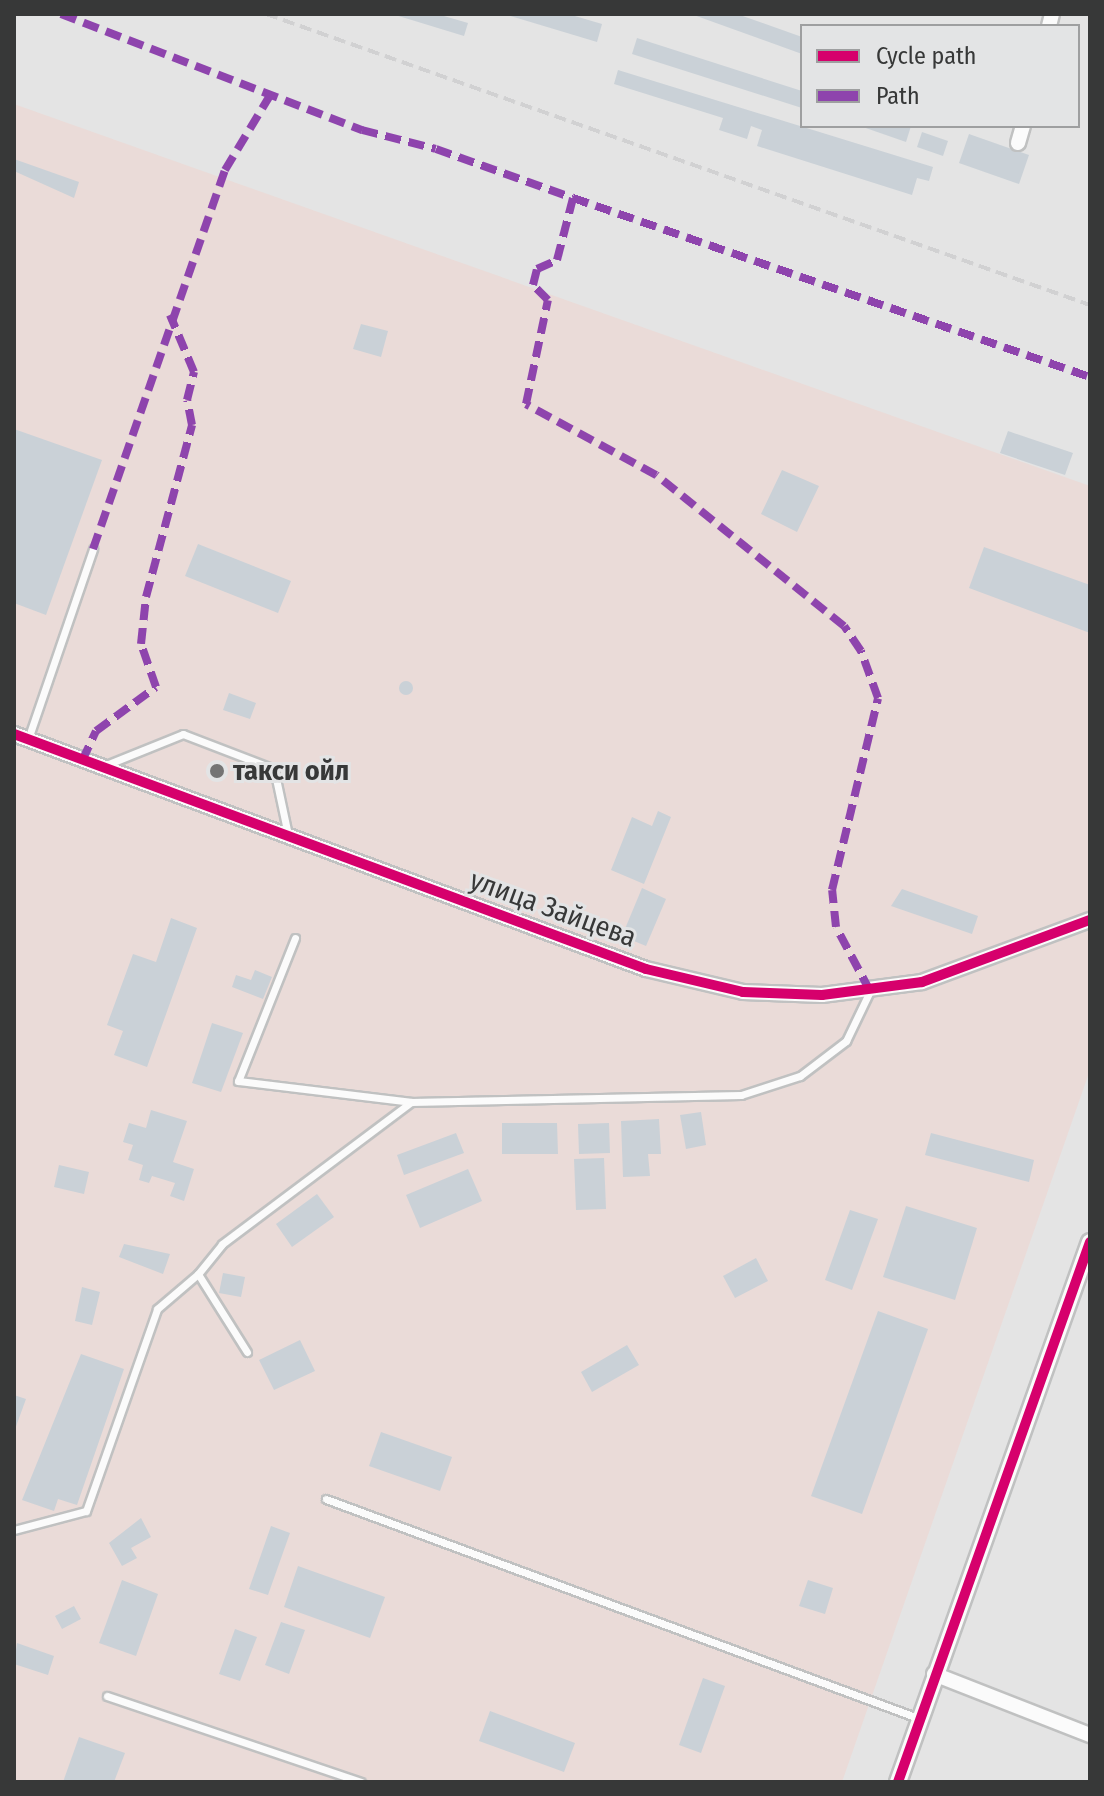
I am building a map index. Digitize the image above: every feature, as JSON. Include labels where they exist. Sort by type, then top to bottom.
[{"type":"street","points":[[1018,143],[1022,128]]},
{"type":"street","name":"улица Зайцева","points":[[21,737],[646,969],[743,992],[870,991],[922,982],[1090,920]]},
{"type":"street","points":[[898,1782],[918,1718],[1090,1242]]},
{"type":"street","points":[[934,1674],[1090,1735]]},
{"type":"lane","points":[[21,737],[93,549]]},
{"type":"lane","points":[[100,768],[183,734],[274,769],[289,837]]},
{"type":"lane","points":[[295,938],[238,1081],[411,1102],[741,1095],[800,1076],[846,1041],[870,991]]},
{"type":"lane","points":[[14,1530],[86,1511],[157,1309],[198,1274],[222,1244],[411,1102]]},
{"type":"lane","points":[[198,1274],[247,1352]]},
{"type":"lane","points":[[326,1499],[918,1718]]},
{"type":"lane","points":[[107,1696],[361,1782]]},
{"type":"shaded area","points":[[14,104],[1090,486],[1090,1070],[842,1782],[14,1782]]},
{"type":"building","points":[[392,14],[437,14],[468,23],[464,36]]},
{"type":"building","points":[[504,14],[568,14],[602,24],[597,42]]},
{"type":"building","points":[[691,14],[737,14],[800,36],[800,53]]},
{"type":"building","points":[[637,38],[800,90],[800,107],[632,54]]},
{"type":"building","points":[[618,70],[933,167],[929,181],[917,178],[912,195],[757,146],[762,130],[751,126],[747,139],[719,130],[723,118],[614,84]]},
{"type":"building","points":[[866,128],[910,128],[906,142]]},
{"type":"building","points":[[922,132],[948,141],[943,156],[917,147]]},
{"type":"building","points":[[969,134],[1029,155],[1019,184],[959,163]]},
{"type":"building","points":[[14,159],[79,182],[74,198],[14,171]]},
{"type":"building","points":[[361,324],[388,331],[381,357],[353,349]]},
{"type":"building","points":[[14,429],[102,460],[46,615],[14,603]]},
{"type":"building","points":[[1008,431],[1073,453],[1065,475],[1000,453]]},
{"type":"building","points":[[782,470],[819,486],[797,532],[761,514]]},
{"type":"building","points":[[198,544],[291,581],[278,613],[185,576]]},
{"type":"building","points":[[984,547],[1090,585],[1090,633],[969,588]]},
{"type":"building","points":[[406,681],[413,688],[406,695],[399,688]]},
{"type":"building","points":[[229,693],[256,703],[250,719],[223,710]]},
{"type":"building","points":[[658,811],[671,817],[644,884],[611,870],[632,817],[652,826]]},
{"type":"building","points":[[642,888],[666,899],[646,946],[622,936]]},
{"type":"building","points":[[902,889],[978,916],[972,934],[891,906]]},
{"type":"building","points":[[171,918],[197,928],[147,1067],[114,1055],[123,1031],[107,1025],[133,954],[156,962]]},
{"type":"building","points":[[255,970],[272,977],[263,999],[232,987],[236,975],[251,980]]},
{"type":"building","points":[[212,1023],[243,1033],[221,1092],[192,1083]]},
{"type":"building","points":[[151,1110],[187,1121],[173,1162],[194,1169],[184,1201],[170,1196],[175,1183],[152,1176],[149,1183],[139,1180],[143,1165],[128,1160],[133,1145],[123,1142],[129,1123],[146,1128]]},
{"type":"building","points":[[701,1112],[706,1145],[686,1149],[680,1115]]},
{"type":"building","points":[[659,1119],[661,1154],[648,1154],[650,1176],[623,1177],[621,1121]]},
{"type":"building","points":[[502,1123],[557,1123],[558,1154],[502,1154]]},
{"type":"building","points":[[609,1123],[610,1153],[579,1154],[578,1124]]},
{"type":"building","points":[[456,1133],[464,1153],[404,1175],[397,1155]]},
{"type":"building","points":[[931,1133],[1034,1160],[1029,1182],[925,1155]]},
{"type":"building","points":[[604,1158],[606,1209],[576,1210],[574,1159]]},
{"type":"building","points":[[59,1165],[89,1172],[84,1194],[54,1187]]},
{"type":"building","points":[[468,1169],[482,1201],[420,1228],[406,1195]]},
{"type":"building","points":[[317,1194],[334,1217],[292,1247],[276,1224]]},
{"type":"building","points":[[906,1206],[977,1228],[955,1300],[883,1277]]},
{"type":"building","points":[[850,1210],[878,1219],[852,1290],[825,1280]]},
{"type":"building","points":[[124,1244],[170,1254],[163,1274],[119,1257]]},
{"type":"building","points":[[756,1258],[768,1281],[735,1298],[723,1276]]},
{"type":"building","points":[[223,1273],[245,1277],[241,1297],[219,1293]]},
{"type":"building","points":[[82,1287],[100,1292],[92,1325],[75,1321]]},
{"type":"building","points":[[878,1311],[928,1329],[862,1514],[811,1496]]},
{"type":"building","points":[[300,1340],[315,1371],[274,1390],[259,1360]]},
{"type":"building","points":[[627,1345],[639,1365],[592,1392],[581,1372]]},
{"type":"building","points":[[81,1354],[124,1369],[77,1505],[58,1499],[54,1511],[22,1500]]},
{"type":"building","points":[[14,1395],[26,1399],[14,1432]]},
{"type":"building","points":[[381,1432],[452,1457],[440,1491],[369,1466]]},
{"type":"building","points":[[141,1518],[151,1537],[131,1548],[137,1558],[122,1566],[109,1543]]},
{"type":"building","points":[[271,1526],[290,1533],[268,1595],[249,1589]]},
{"type":"building","points":[[298,1566],[385,1597],[370,1638],[284,1607]]},
{"type":"building","points":[[122,1580],[158,1594],[136,1656],[99,1643]]},
{"type":"building","points":[[808,1580],[833,1588],[825,1614],[799,1606]]},
{"type":"building","points":[[74,1606],[81,1619],[62,1629],[55,1616]]},
{"type":"building","points":[[281,1622],[305,1630],[289,1674],[265,1665]]},
{"type":"building","points":[[235,1629],[257,1637],[240,1681],[219,1674]]},
{"type":"building","points":[[17,1643],[54,1656],[48,1675],[14,1664]]},
{"type":"building","points":[[703,1678],[725,1686],[701,1753],[679,1745]]},
{"type":"building","points":[[490,1711],[575,1743],[564,1772],[479,1741]]},
{"type":"building","points":[[79,1737],[125,1753],[114,1782],[63,1782]]},
{"type":"railway","points":[[266,14],[1090,305]]},
{"type":"marked path","points":[[61,14],[362,130],[436,149],[573,198]]},
{"type":"marked path","points":[[93,549],[225,170],[272,92]]},
{"type":"marked path","points":[[870,991],[836,927],[832,890],[878,698],[861,651],[844,626],[656,475],[526,404],[548,300],[533,285],[537,269],[557,260],[573,198],[1090,377]]},
{"type":"marked path","points":[[82,761],[96,731],[156,687],[141,644],[146,597],[192,425],[187,400],[194,372],[170,315]]},
{"type":"cycle path","points":[[14,734],[646,969],[743,992],[822,995],[922,982],[1090,920]]},
{"type":"cycle path","points":[[898,1782],[1090,1242]]},
{"type":"place","name":"такси ойл","points":[[217,771]]}]
